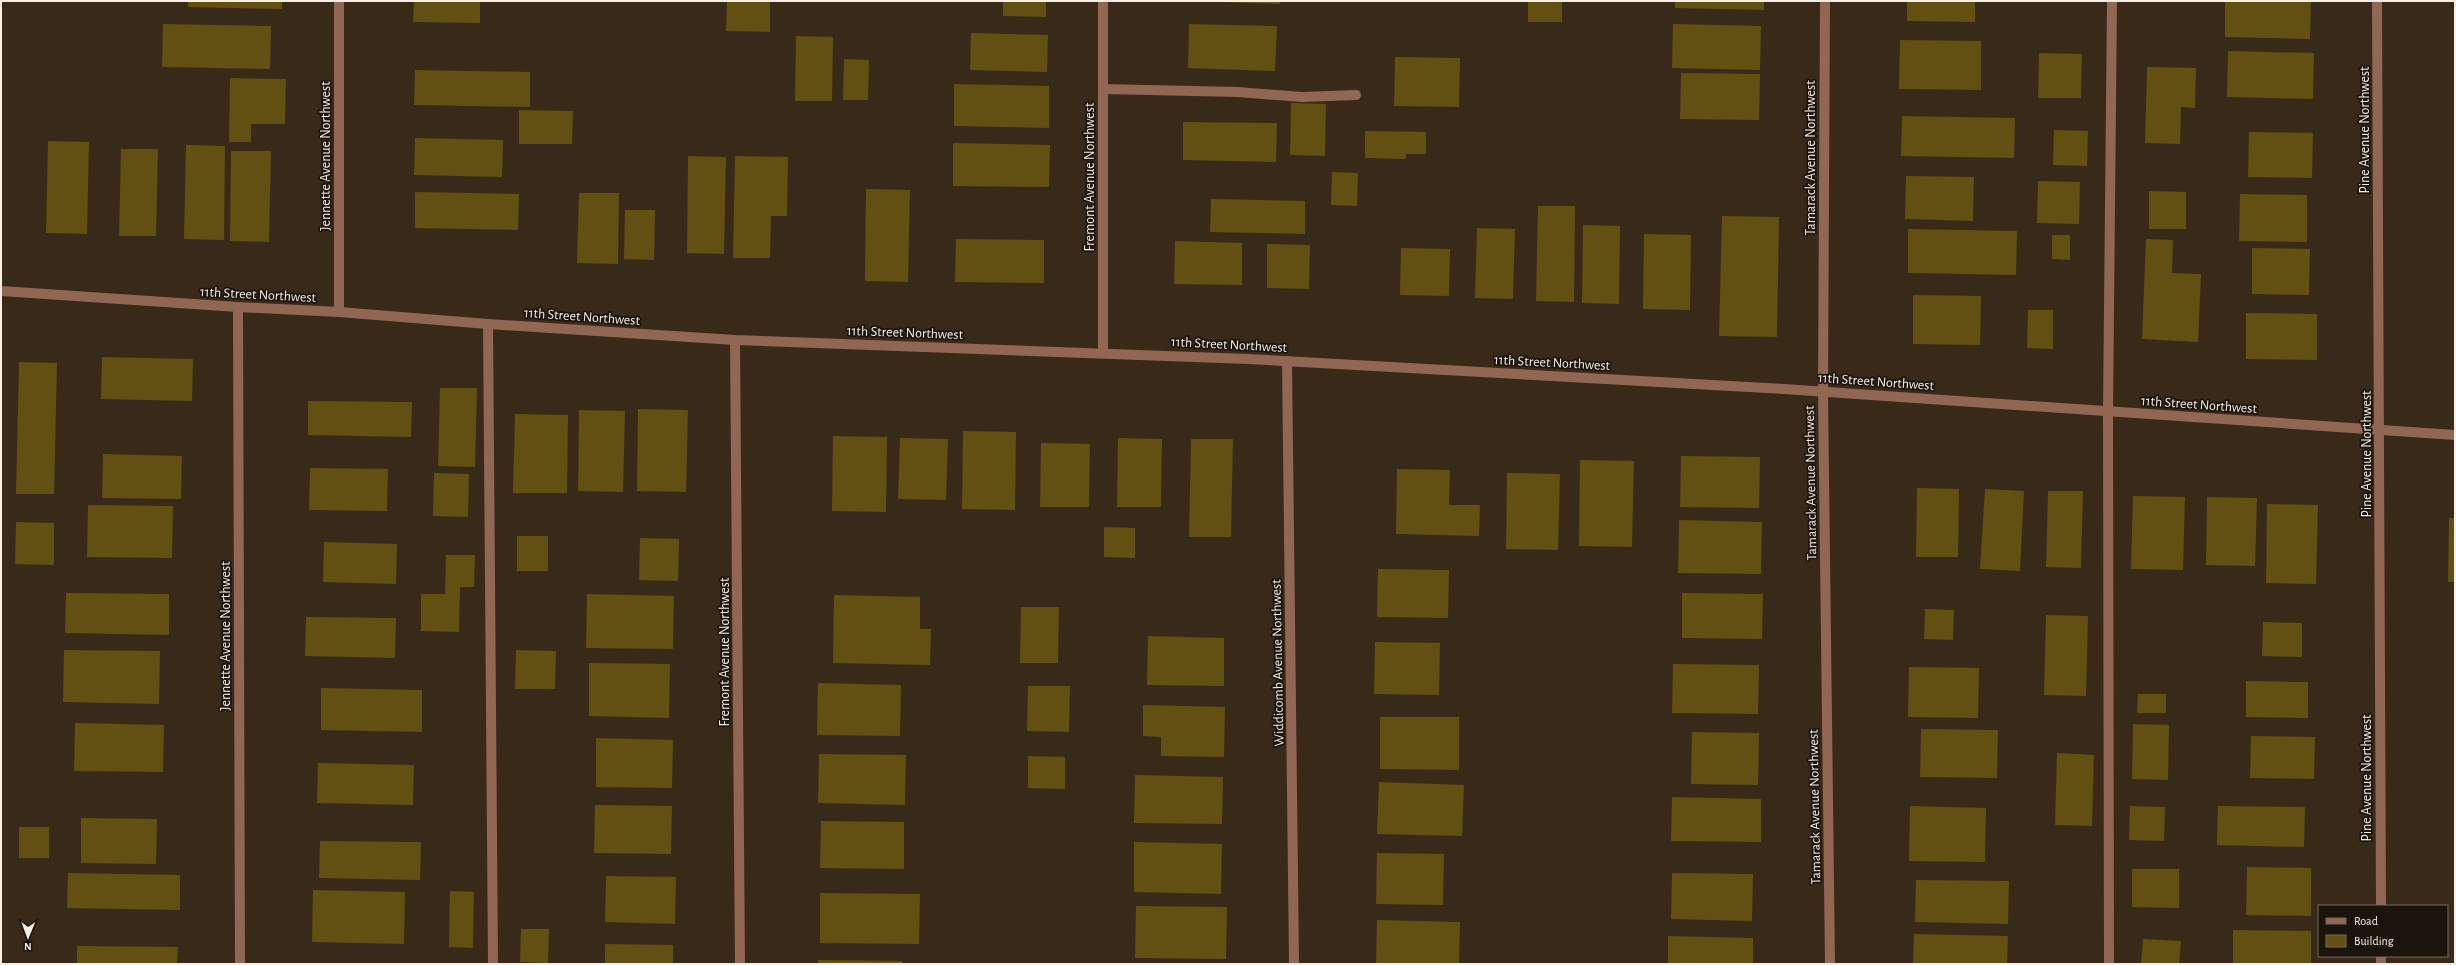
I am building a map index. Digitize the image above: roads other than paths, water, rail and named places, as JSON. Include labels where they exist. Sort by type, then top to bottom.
[{"type":"street","name":"Jennette Avenue Northwest","points":[[339,1],[339,312]]},
{"type":"street","name":"Fremont Avenue Northwest","points":[[1103,1],[1103,352]]},
{"type":"street","name":"Tamarack Avenue Northwest","points":[[1826,1],[1823,392],[1830,964]]},
{"type":"street","points":[[2109,964],[2108,412],[2112,1]]},
{"type":"street","name":"Pine Avenue Northwest","points":[[2377,1],[2381,905]]},
{"type":"street","points":[[1103,88],[1238,92],[1302,97],[1356,95]]},
{"type":"street","name":"11th Street Northwest","points":[[1,291],[238,307],[339,312],[488,324],[735,340],[1103,352],[1287,361],[1823,392],[2380,431],[2455,434]]},
{"type":"street","name":"Jennette Avenue Northwest","points":[[238,307],[240,964]]},
{"type":"street","points":[[488,324],[493,964]]},
{"type":"street","name":"Fremont Avenue Northwest","points":[[735,340],[740,964]]},
{"type":"street","name":"Widdicomb Avenue Northwest","points":[[1287,361],[1294,964]]}]
